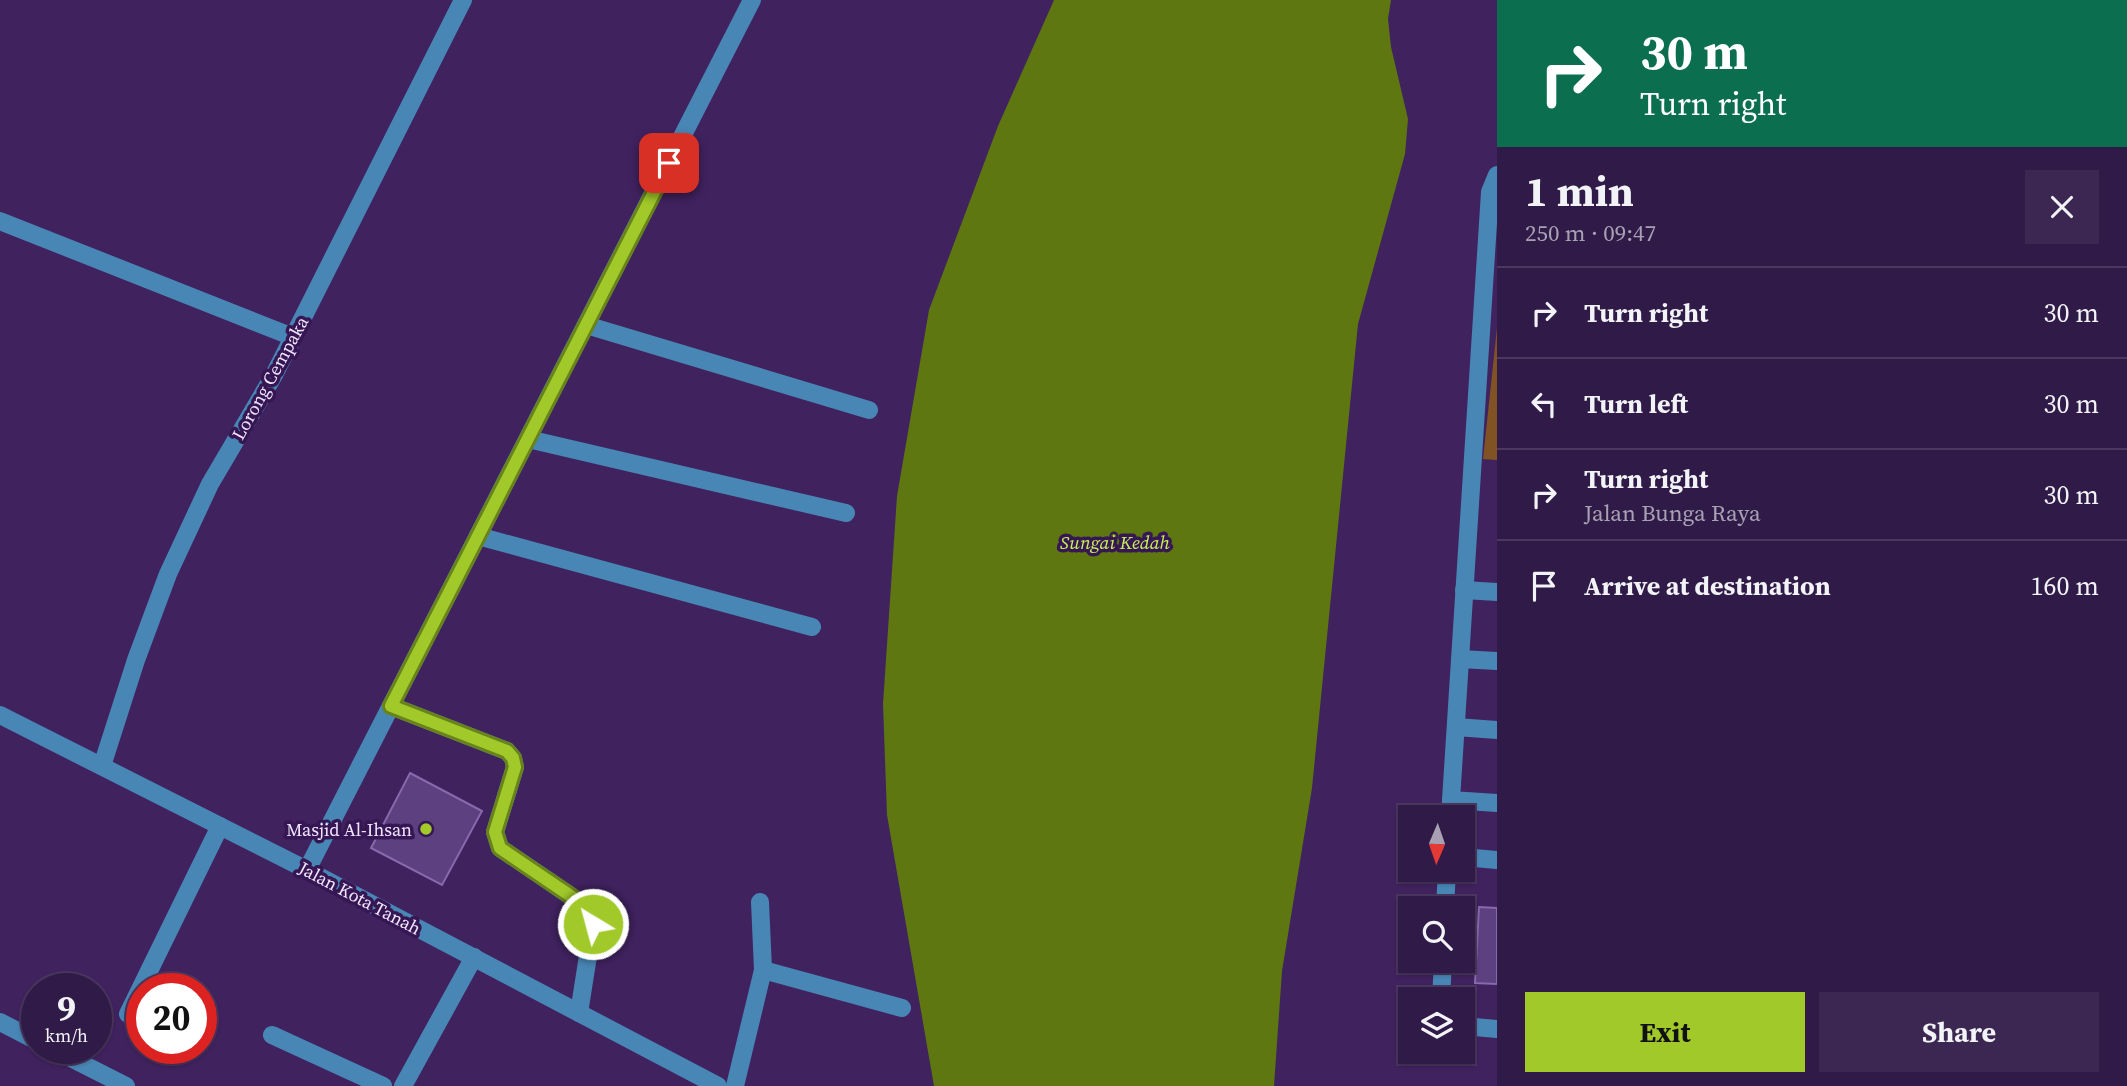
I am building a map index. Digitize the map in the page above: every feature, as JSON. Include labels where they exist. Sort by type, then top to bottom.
[{"type":"street","name":"Lorong Cempaka","points":[[102,766],[136,660],[168,574],[210,484],[293,337],[463,0]]},
{"type":"street","points":[[307,870],[752,0]]},
{"type":"street","points":[[1451,805],[1490,192],[1497,176]]},
{"type":"street","points":[[0,221],[293,337]]},
{"type":"street","points":[[586,326],[869,411]]},
{"type":"street","points":[[528,439],[846,513]]},
{"type":"street","points":[[478,536],[811,627]]},
{"type":"street","points":[[1464,590],[1497,592]]},
{"type":"street","points":[[1460,659],[1497,661]]},
{"type":"street","points":[[391,706],[507,751],[513,758],[515,767],[495,832],[496,840],[500,848],[584,905],[591,915],[593,924],[579,1013]]},
{"type":"street","name":"Jalan Kota Tanah","points":[[0,715],[220,825],[719,1086]]},
{"type":"street","points":[[1456,727],[1497,730]]},
{"type":"street","points":[[1475,805],[1497,803]]},
{"type":"street","points":[[148,973],[220,825]]},
{"type":"street","points":[[1475,859],[1497,860]]},
{"type":"street","points":[[735,1086],[763,970],[760,902]]},
{"type":"street","points":[[402,1086],[474,957]]},
{"type":"street","points":[[763,970],[902,1008]]},
{"type":"street","points":[[0,1022],[21,1033]]},
{"type":"street","points":[[1475,1027],[1497,1029]]},
{"type":"street","points":[[272,1035],[383,1086]]},
{"type":"street","points":[[83,1064],[126,1086]]},
{"type":"shaded area","points":[[1497,328],[1497,460],[1483,459]]},
{"type":"water","name":"Sungai Kedah","points":[[1054,0],[1391,0],[1388,19],[1391,47],[1408,119],[1405,154],[1358,324],[1312,788],[1282,971],[1274,1086],[934,1086],[887,815],[883,704],[897,496],[929,310],[998,126]]},
{"type":"building","name":"Masjid Al-Ihsan","points":[[410,773],[482,811],[442,885],[371,848]]},
{"type":"building","points":[[1479,907],[1497,908],[1497,984],[1475,983]]},
{"type":"place","name":"Masjid Al-Ihsan","points":[[426,829]]},
{"type":"route","points":[[593,924],[584,905],[500,848],[496,840],[495,832],[515,767],[513,758],[507,751],[391,706],[669,163]]}]
